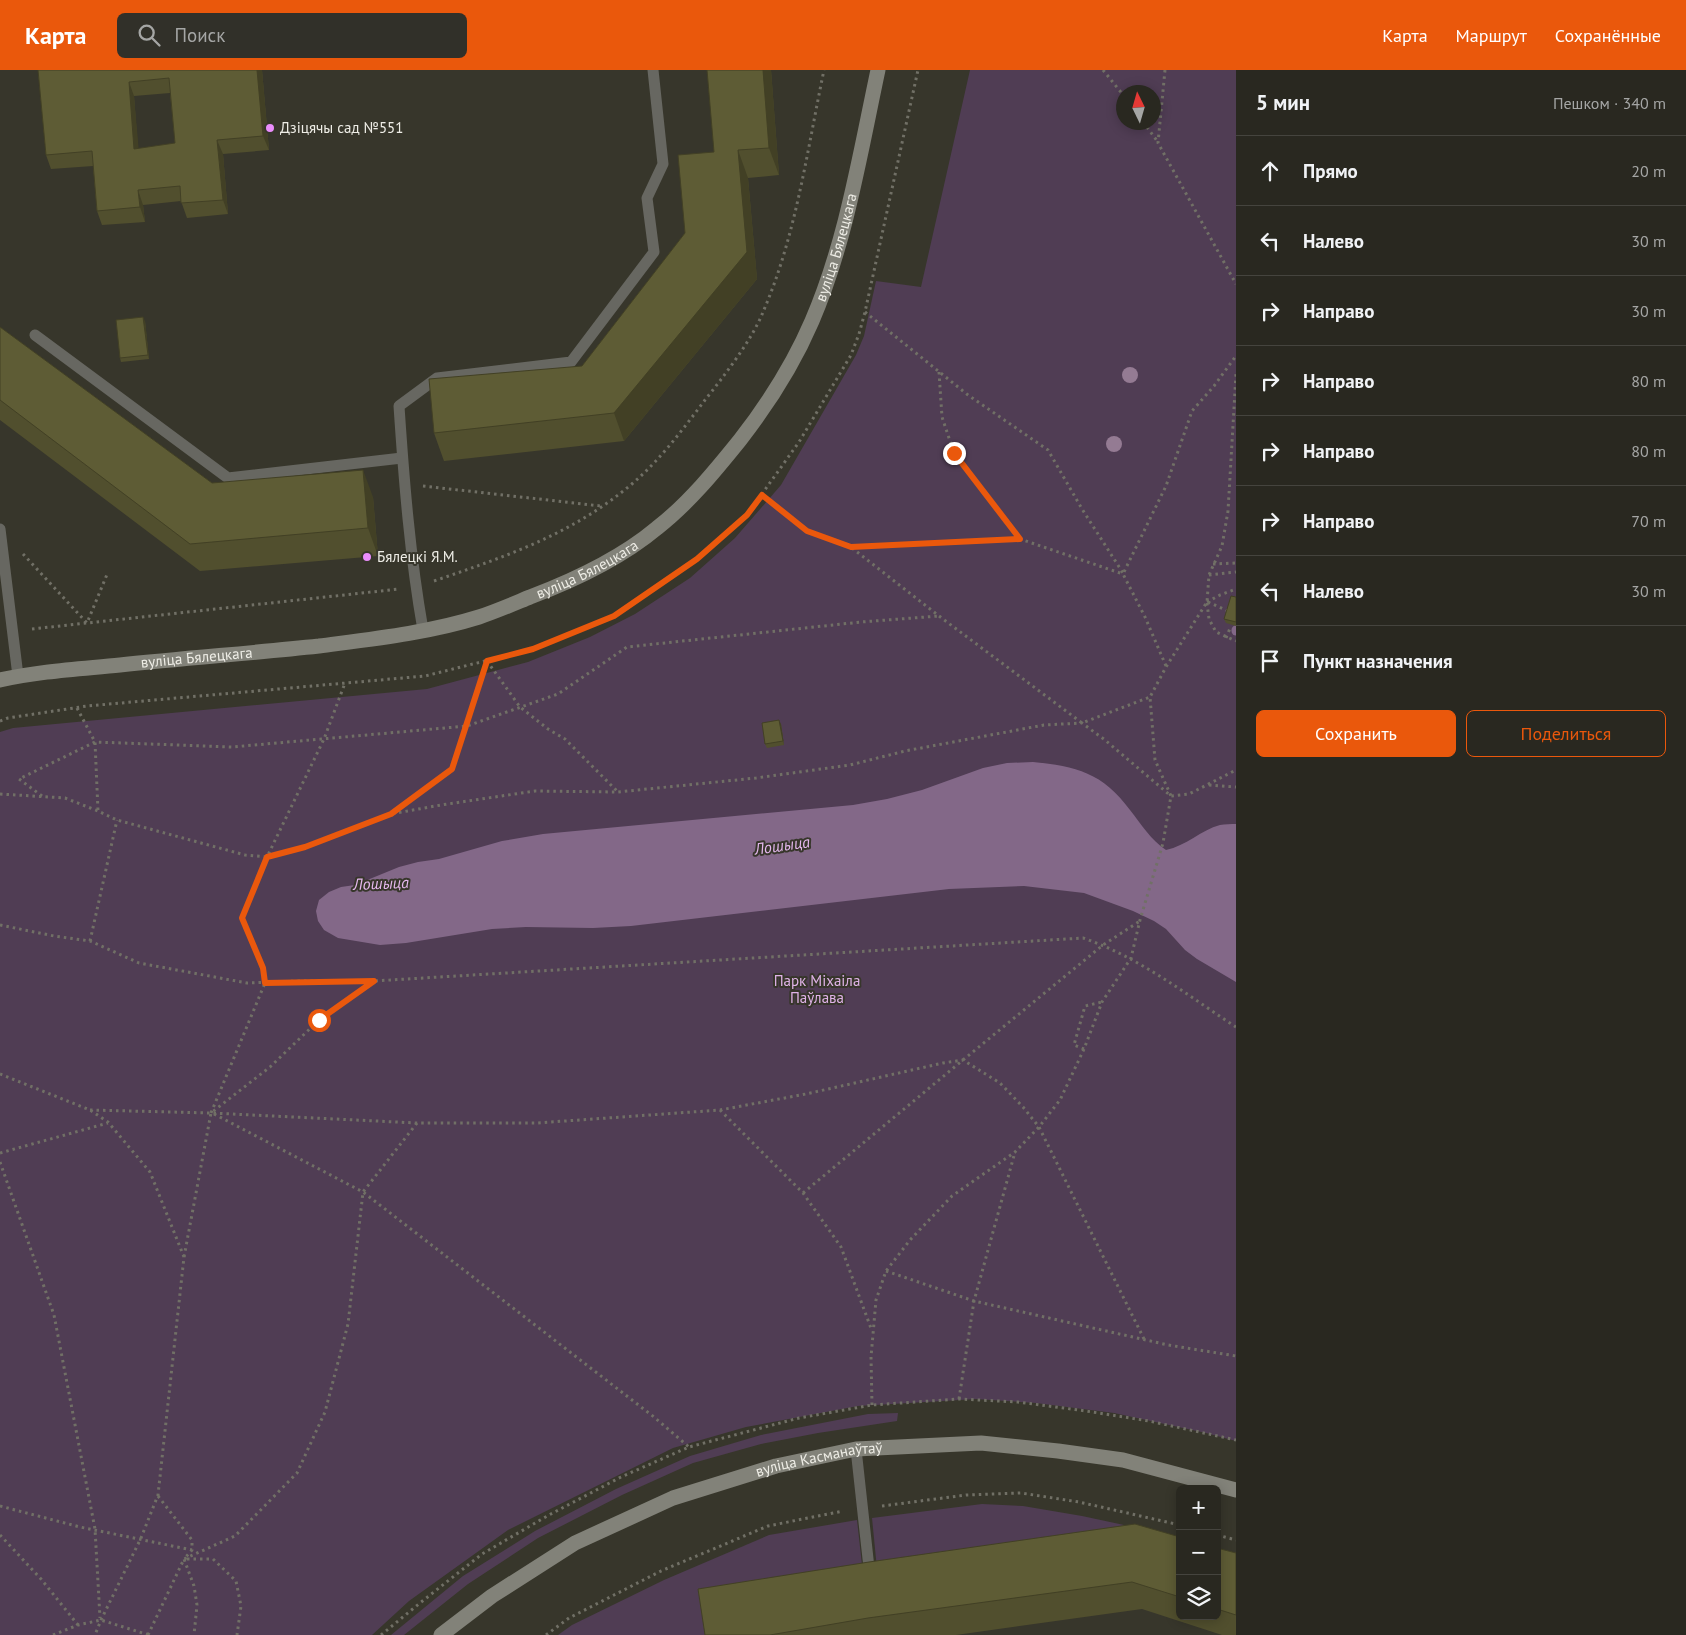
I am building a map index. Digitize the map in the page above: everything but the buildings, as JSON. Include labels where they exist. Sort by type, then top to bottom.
[{"type":"street","name":"вуліца Бялецкага","points":[[0,680],[47,672],[317,646],[423,630],[480,617],[554,588],[589,572],[623,553],[657,529],[686,502],[715,470],[750,426],[783,377],[812,322],[835,260],[878,70]]},
{"type":"street","name":"вуліца Касманаўтаў","points":[[440,1635],[492,1596],[575,1543],[673,1498],[776,1466],[856,1450],[981,1443],[1058,1450],[1123,1460],[1236,1490]]},
{"type":"lane","points":[[423,630],[415,587],[404,484],[399,406],[436,378],[571,362],[654,252],[647,198],[663,164],[653,70]]},
{"type":"lane","points":[[35,336],[228,478],[402,458]]},
{"type":"lane","points":[[0,529],[18,676]]},
{"type":"lane","points":[[856,1450],[871,1590]]},
{"type":"path","points":[[12,631],[415,587],[549,538],[601,506],[633,483],[659,458],[718,383],[748,340],[762,314],[785,251],[795,212],[824,70]]},
{"type":"path","points":[[0,721],[8,718],[77,708],[425,676],[533,649],[614,616],[697,559],[747,515],[799,442],[851,355],[865,312],[918,70]]},
{"type":"path","points":[[1103,70],[1116,86]]},
{"type":"path","points":[[1158,143],[1166,70]]},
{"type":"path","points":[[1149,130],[1158,143],[1236,284]]},
{"type":"path","points":[[865,312],[968,395],[1048,450],[1123,574],[1145,617],[1166,667]]},
{"type":"path","points":[[1123,574],[1166,486],[1192,411],[1214,386],[1236,356]]},
{"type":"path","points":[[939,371],[942,417],[954,453],[1020,539]]},
{"type":"path","points":[[1236,374],[1228,511],[1222,546],[1209,575],[1207,602],[1208,619],[1216,632],[1235,641],[1236,635]]},
{"type":"path","points":[[404,484],[601,506]]},
{"type":"path","points":[[762,495],[807,531],[851,547],[939,616],[1105,740],[1171,796],[1189,794],[1236,770]]},
{"type":"path","points":[[0,529],[87,623]]},
{"type":"path","points":[[851,547],[1020,539],[1123,574]]},
{"type":"path","points":[[1213,564],[1236,563]]},
{"type":"path","points":[[87,623],[108,572]]},
{"type":"path","points":[[1209,575],[1236,572]]},
{"type":"path","points":[[872,1405],[873,1334],[876,1300],[886,1271],[910,1240],[952,1196],[1015,1152],[1039,1128],[1060,1100],[1084,1049],[1102,1002],[1132,958],[1140,920],[1163,843],[1171,796],[1155,760],[1150,697],[1166,667],[1207,602],[1236,589]]},
{"type":"path","points":[[1207,602],[1228,611]]},
{"type":"path","points":[[43,797],[19,779],[95,742],[232,747],[467,726],[558,694],[627,647],[861,622],[939,616]]},
{"type":"path","points":[[1226,638],[1231,626]]},
{"type":"path","points":[[487,661],[520,707],[548,729],[565,739],[618,792]]},
{"type":"path","points":[[391,814],[452,769],[487,661]]},
{"type":"path","points":[[95,1635],[141,1538],[158,1495],[184,1257],[211,1113],[265,983],[263,968],[242,918],[267,857],[324,739],[345,683]]},
{"type":"path","points":[[0,794],[65,798],[98,810],[117,820],[245,854],[267,857],[305,847],[391,814],[535,791],[618,792],[756,778],[850,765],[905,751],[1044,726],[1082,723],[1150,697]]},
{"type":"path","points":[[77,708],[95,742],[98,810]]},
{"type":"path","points":[[1208,785],[1236,787]]},
{"type":"path","points":[[90,941],[117,820]]},
{"type":"path","points":[[803,1193],[1103,945],[1140,920]]},
{"type":"path","points":[[0,925],[90,941],[139,963],[247,984],[374,981],[1083,938],[1132,958],[1236,1027]]},
{"type":"path","points":[[211,1113],[270,1066],[319,1020],[374,981]]},
{"type":"path","points":[[1084,1049],[1074,1045],[1085,1006],[1102,1002]]},
{"type":"path","points":[[90,1110],[211,1113],[417,1123],[537,1123],[720,1110],[806,1094],[963,1060],[1000,1083],[1039,1128],[1144,1339]]},
{"type":"path","points":[[0,1074],[90,1110],[108,1122],[150,1172],[184,1257]]},
{"type":"path","points":[[720,1110],[803,1193],[841,1247],[873,1334]]},
{"type":"path","points":[[211,1113],[363,1192],[654,1417],[689,1447]]},
{"type":"path","points":[[0,1153],[108,1122]]},
{"type":"path","points":[[184,1559],[235,1536],[297,1473],[325,1412],[348,1324],[363,1192],[417,1123]]},
{"type":"path","points":[[959,1399],[974,1301],[1015,1152]]},
{"type":"path","points":[[0,1162],[54,1315],[95,1529],[101,1620]]},
{"type":"path","points":[[886,1271],[974,1301],[1144,1339],[1236,1356]]},
{"type":"path","points":[[53,1635],[78,1625],[101,1620],[149,1635],[184,1559],[192,1550],[192,1540],[158,1495]]},
{"type":"path","points":[[0,1506],[80,1527],[192,1550]]},
{"type":"path","points":[[0,1535],[41,1579],[78,1625]]},
{"type":"path","points":[[1221,1536],[1236,1540]]},
{"type":"path","points":[[184,1559],[194,1586],[197,1605],[194,1635]]},
{"type":"path","points":[[184,1559],[212,1560],[236,1581],[241,1606],[237,1635]]},
{"type":"green space","name":"Парк Міхаіла Паўлава","points":[[970,70],[1236,70],[1236,1441],[1114,1413],[1036,1403],[976,1399],[858,1406],[746,1427],[673,1448],[508,1530],[409,1601],[372,1635],[0,1635],[0,732],[13,728],[427,689],[528,662],[590,637],[635,614],[690,578],[735,538],[781,485],[856,355],[864,336],[876,281],[921,287]]},
{"type":"green space","points":[[898,1413],[897,1421],[761,1444],[693,1463],[622,1495],[538,1538],[468,1584],[404,1635],[391,1635],[463,1576],[535,1531],[616,1489],[690,1456],[761,1435],[868,1414]]},
{"type":"green space","points":[[982,1504],[1023,1506],[1082,1516],[1176,1536],[1176,1561],[879,1589],[872,1518]]},
{"type":"green space","points":[[857,1520],[865,1592],[711,1635],[558,1635],[572,1625],[664,1580],[769,1535]]},
{"type":"water","name":"Лошыца","points":[[1033,762],[1075,769],[1110,787],[1151,837],[1166,850],[1180,845],[1213,827],[1236,824],[1236,982],[1185,950],[1166,929],[1133,911],[1084,893],[1024,886],[949,889],[631,926],[492,929],[406,943],[380,945],[338,938],[324,930],[318,921],[316,911],[319,900],[329,892],[341,887],[355,885],[399,867],[439,859],[502,841],[543,834],[853,805],[922,790],[983,768],[1007,763]]},
{"type":"place","name":"Дзіцячы сад №551","points":[[270,128]]},
{"type":"place","name":"Бялецкі Я.М.","points":[[367,557]]},
{"type":"route","points":[[319,1020],[374,981],[265,983],[263,968],[242,918],[267,857],[305,847],[391,814],[452,769],[487,661],[533,649],[614,616],[697,559],[747,515],[762,495],[807,531],[851,547],[1020,539],[954,453]]}]
